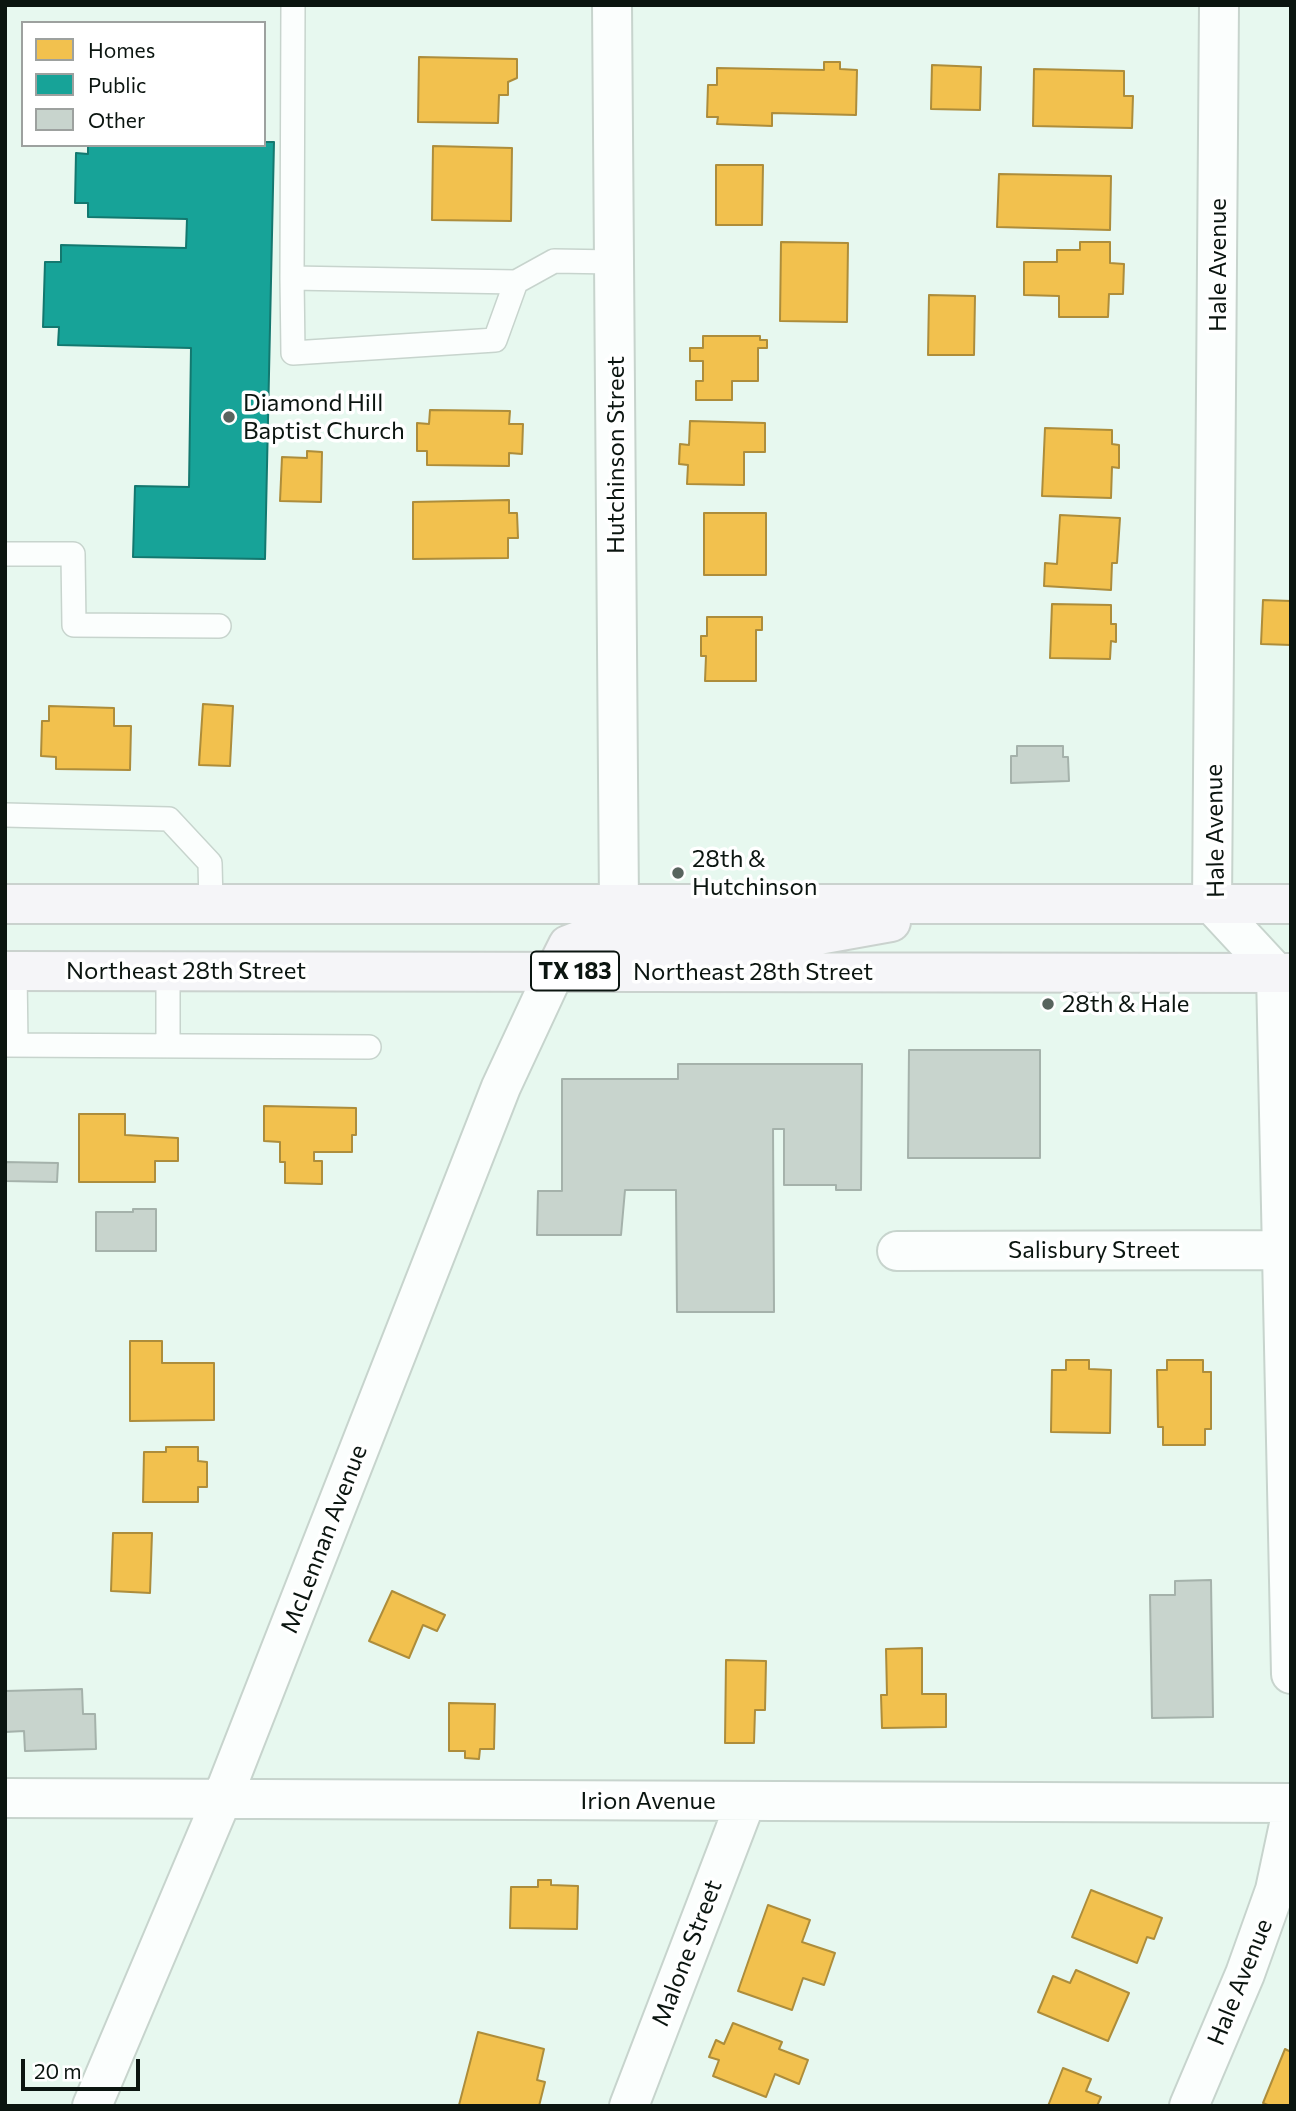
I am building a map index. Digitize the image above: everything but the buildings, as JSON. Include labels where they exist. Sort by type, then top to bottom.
[{"type":"main road","points":[[5,904],[1291,904]]},
{"type":"main road","points":[[555,971],[568,945],[591,936],[807,937],[997,904]]},
{"type":"main road","name":"Northeast 28th Street","points":[[10,971],[1284,973]]},
{"type":"street","name":"Hutchinson Street","points":[[612,5],[620,904]]},
{"type":"street","name":"Hale Avenue","points":[[1219,5],[1212,904],[1284,973]]},
{"type":"street","name":"McLennan Avenue","points":[[92,2106],[222,1799],[501,1087],[555,971]]},
{"type":"street","points":[[1284,973],[1291,1674]]},
{"type":"street","name":"Salisbury Street","points":[[897,1251],[1287,1250]]},
{"type":"street","name":"Irion Avenue","points":[[5,1798],[1291,1803]]},
{"type":"street","name":"Malone Street","points":[[629,2106],[746,1801]]},
{"type":"street","name":"Hale Avenue","points":[[1189,2106],[1245,1974],[1275,1890],[1291,1815]]},
{"type":"lane","points":[[293,5],[293,353],[495,340],[516,282]]},
{"type":"lane","points":[[292,278],[516,282],[554,261],[614,262]]},
{"type":"lane","points":[[5,554],[72,554],[74,625],[219,626]]},
{"type":"lane","points":[[5,815],[169,819],[210,863],[211,904]]},
{"type":"lane","points":[[10,971],[11,1045],[369,1047]]},
{"type":"lane","points":[[168,971],[168,1045]]},
{"type":"place","name":"Diamond Hill Baptist Church","points":[[229,417]]},
{"type":"place","name":"28th & Hutchinson","points":[[678,873]]},
{"type":"place","name":"28th & Hale","points":[[1048,1004]]}]
